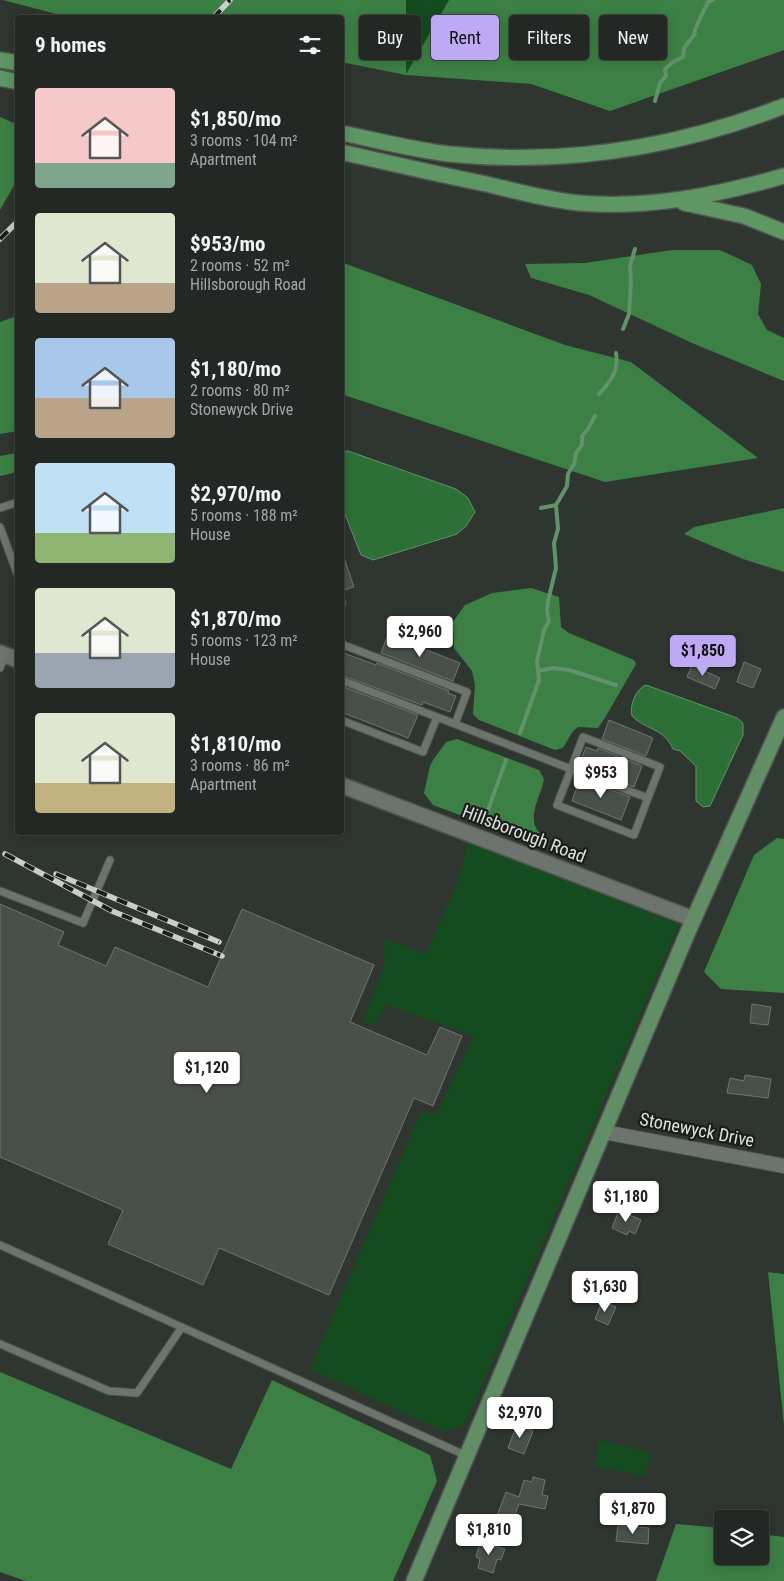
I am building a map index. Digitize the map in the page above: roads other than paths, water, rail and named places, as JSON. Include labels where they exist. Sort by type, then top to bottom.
[{"type":"highway","points":[[0,60],[15,62]]},
{"type":"highway","points":[[0,78],[15,81]]},
{"type":"highway","points":[[344,134],[447,154],[560,158],[627,150],[676,140],[741,122],[784,106]]},
{"type":"highway","points":[[344,153],[541,197],[579,203],[651,204],[675,201],[744,188],[784,176]]},
{"type":"highway","points":[[675,201],[744,216],[784,232]]},
{"type":"main road","points":[[414,1581],[694,919],[784,718]]},
{"type":"street","name":"Hillsborough Road","points":[[344,786],[694,919]]},
{"type":"street","name":"Stonewyck Drive","points":[[604,1132],[784,1166]]},
{"type":"lane","points":[[0,508],[15,503]]},
{"type":"lane","points":[[0,527],[15,568]]},
{"type":"lane","points":[[344,645],[467,692],[455,724]]},
{"type":"lane","points":[[344,681],[648,798]]},
{"type":"lane","points":[[344,721],[423,752],[437,717]]},
{"type":"lane","points":[[582,737],[660,767],[634,835],[557,805],[570,768],[582,737]]},
{"type":"lane","points":[[0,891],[84,924],[110,860]]},
{"type":"lane","points":[[0,1246],[467,1456]]},
{"type":"lane","points":[[0,1344],[109,1391],[137,1393],[182,1328]]},
{"type":"waterway","points":[[655,101],[660,83],[666,76],[665,69],[683,57],[684,48],[694,35],[708,2],[713,0]]},
{"type":"waterway","points":[[623,329],[629,314],[630,266],[635,249]]},
{"type":"waterway","points":[[599,394],[613,375],[617,359],[616,353]]},
{"type":"waterway","points":[[520,733],[539,680],[537,661],[544,630],[549,621],[548,601],[556,568],[554,543],[558,529],[556,505],[567,486],[568,474],[574,464],[576,453],[582,445],[582,436],[595,416]]},
{"type":"waterway","points":[[541,508],[556,505]]},
{"type":"waterway","points":[[538,671],[553,668],[569,670],[616,685]]},
{"type":"waterway","points":[[487,813],[506,760]]},
{"type":"railway","points":[[216,15],[230,0]]},
{"type":"railway","points":[[0,239],[15,224]]},
{"type":"railway","points":[[5,854],[112,911],[222,956],[217,954]]},
{"type":"railway","points":[[56,874],[219,942]]}]
